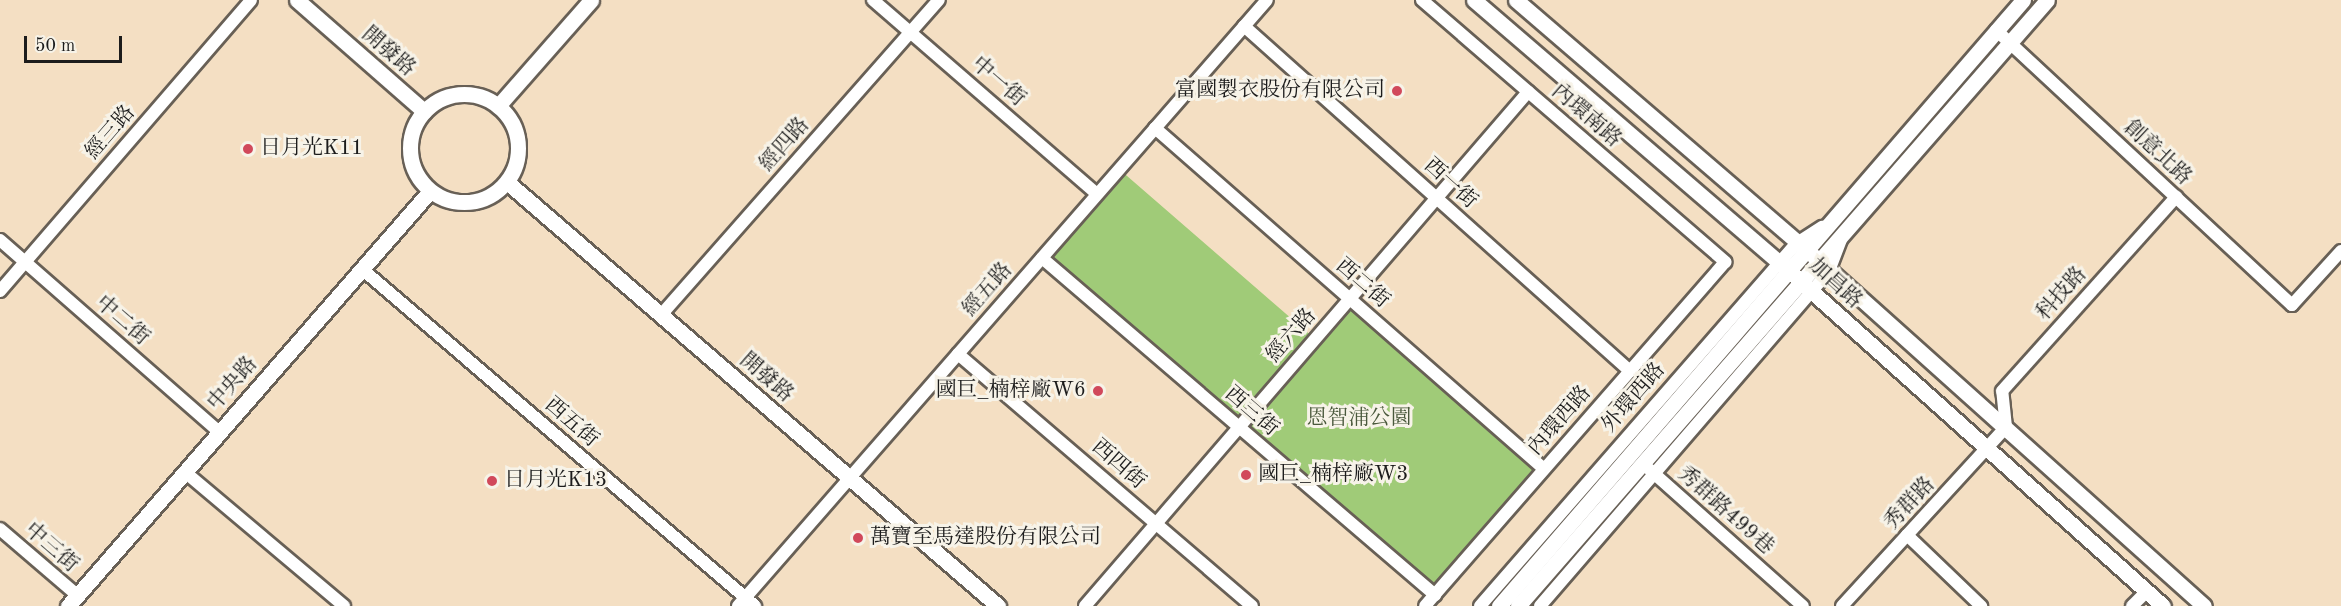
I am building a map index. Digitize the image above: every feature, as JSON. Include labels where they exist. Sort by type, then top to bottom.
[{"type":"street","name":"經三路","points":[[0,291],[251,0]]},
{"type":"street","name":"開發路","points":[[297,0],[424,111]]},
{"type":"street","points":[[498,106],[591,0]]},
{"type":"street","name":"中一街","points":[[873,0],[1097,194]]},
{"type":"street","name":"經四路","points":[[661,315],[939,0]]},
{"type":"street","name":"經五路","points":[[746,603],[850,478],[1267,0]]},
{"type":"street","name":"內環南路","points":[[1422,0],[1725,262]]},
{"type":"street","name":"加昌路","points":[[1474,0],[1790,272],[2163,606]]},
{"type":"street","name":"加昌路","points":[[1516,0],[2006,427],[2204,606]]},
{"type":"street","name":"外環西路","points":[[1499,606],[1790,272],[1826,225],[2023,0]]},
{"type":"street","name":"外環西路","points":[[1540,606],[1829,272],[1842,237],[2047,0]]},
{"type":"street","name":"西一街","points":[[1244,26],[1630,371]]},
{"type":"street","name":"創意北路","points":[[1996,30],[2292,305],[2341,251]]},
{"type":"street","name":"經六路","points":[[1085,606],[1528,92]]},
{"type":"street","points":[[466,94],[498,106],[518,144],[507,182],[475,202],[451,201],[430,191],[412,166],[409,149],[424,111],[442,98],[466,94]]},
{"type":"street","name":"西二街","points":[[1155,128],[1544,469]]},
{"type":"street","name":"開發路","points":[[507,182],[998,606]]},
{"type":"street","name":"中央路","points":[[73,601],[430,191]]},
{"type":"street","name":"科技路","points":[[2006,427],[2002,391],[2176,197]]},
{"type":"street","name":"外環西路","points":[[1790,272],[1807,252],[1842,237]]},
{"type":"street","name":"中二街","points":[[0,240],[219,432]]},
{"type":"street","name":"西三街","points":[[1042,258],[1435,595]]},
{"type":"street","name":"內環西路","points":[[1425,606],[1725,262]]},
{"type":"street","name":"西五街","points":[[362,269],[746,603]]},
{"type":"street","name":"西四街","points":[[958,354],[1252,606]]},
{"type":"street","name":"秀群路","points":[[1842,606],[2006,427]]},
{"type":"street","name":"外環西路","points":[[1480,606],[1631,454]]},
{"type":"street","name":"外環西路","points":[[1518,606],[1631,454]]},
{"type":"street","name":"秀群路499巷","points":[[1631,454],[1803,606]]},
{"type":"street","points":[[184,472],[344,606]]},
{"type":"street","name":"中三街","points":[[0,529],[73,601]]},
{"type":"street","points":[[1907,535],[1981,606]]},
{"type":"street","points":[[2132,606],[2147,591]]},
{"type":"green space","name":"恩智浦公園","points":[[1119,169],[1315,339],[1350,299],[1544,469],[1435,595],[1042,258]]},
{"type":"place","name":"富國製衣股份有限公司","points":[[1397,91]]},
{"type":"place","name":"日月光K11","points":[[248,149]]},
{"type":"place","name":"國巨_楠梓廠W6","points":[[1098,391]]},
{"type":"place","name":"國巨_楠梓廠W3","points":[[1246,475]]},
{"type":"place","name":"日月光K13","points":[[492,481]]},
{"type":"place","name":"萬寶至馬達股份有限公司","points":[[858,538]]}]
